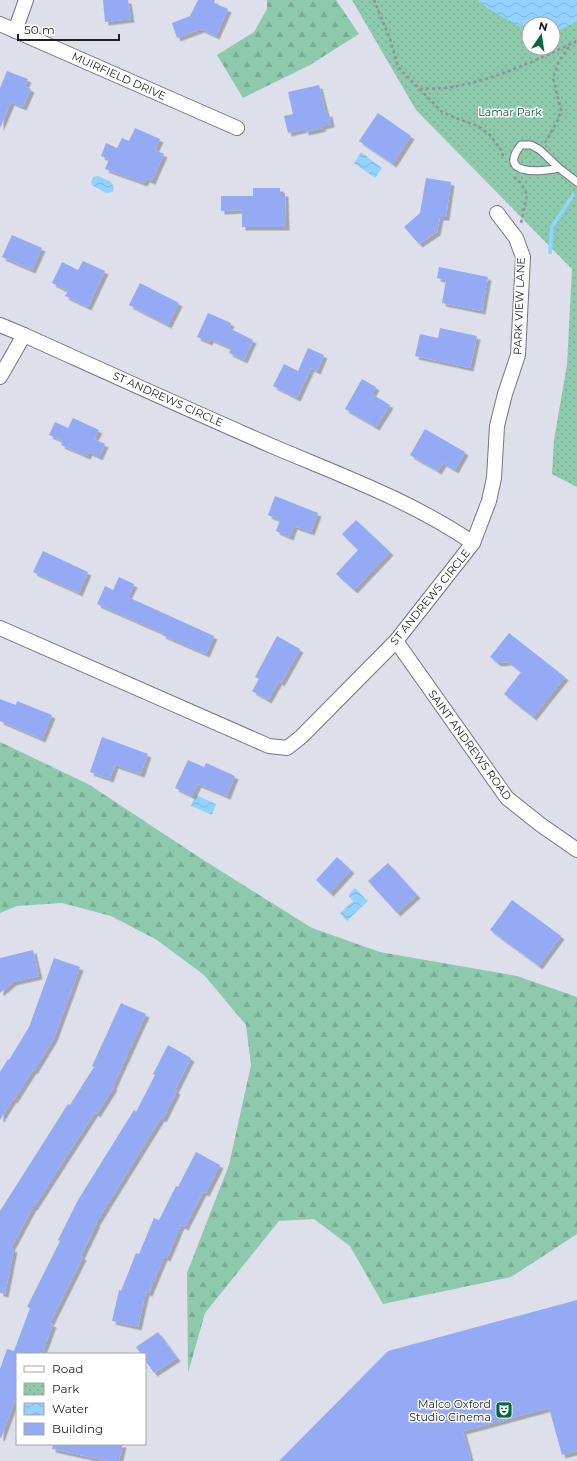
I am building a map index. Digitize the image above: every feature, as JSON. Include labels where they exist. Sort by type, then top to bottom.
[{"type":"street","points":[[15,31],[26,0]]},
{"type":"street","name":"MUIRFIELD DRIVE","points":[[0,24],[237,128]]},
{"type":"street","name":"PARK VIEW LANE","points":[[473,543],[489,501],[494,478],[497,426],[505,394],[518,356],[522,257],[516,238],[497,213]]},
{"type":"street","name":"ST ANDREWS CIRCLE","points":[[0,325],[24,334],[227,426],[385,494],[448,526],[473,543],[396,641],[302,737],[287,748],[269,746],[0,628]]},
{"type":"street","points":[[0,376],[24,334]]},
{"type":"street","name":"SAINT ANDREWS ROAD","points":[[396,641],[507,798],[541,825],[577,850]]},
{"type":"lane","points":[[559,168],[546,171],[523,170],[517,168],[513,156],[521,146],[531,145],[540,150],[577,182]]},
{"type":"path","points":[[374,0],[390,38],[398,67],[442,112],[478,126],[490,134],[501,150],[505,163]]},
{"type":"path","points":[[420,89],[451,87],[484,79],[532,63],[577,41]]},
{"type":"path","points":[[540,150],[558,120],[561,110],[553,78],[559,60],[572,43]]},
{"type":"path","points":[[512,175],[520,183],[527,195],[516,238]]},
{"type":"green space","points":[[267,0],[336,0],[359,34],[310,65],[243,98],[217,55],[254,32],[267,9]]},
{"type":"green space","name":"Lamar Park","points":[[352,0],[577,0],[577,487],[552,474],[554,440],[567,365],[572,269],[416,110]]},
{"type":"green space","points":[[0,742],[88,784],[205,861],[312,928],[380,952],[517,976],[577,997],[577,1234],[511,1277],[383,1304],[350,1246],[314,1219],[279,1221],[205,1313],[188,1373],[187,1273],[229,1165],[251,1065],[246,1025],[204,975],[157,940],[111,916],[62,903],[17,906],[0,913]]},
{"type":"water","points":[[478,0],[577,0],[577,21],[561,29],[561,16],[521,16],[521,27],[487,8]]},
{"type":"water","points":[[361,152],[382,168],[375,178],[354,163]]},
{"type":"water","points":[[98,176],[111,182],[114,187],[113,192],[106,193],[93,186],[91,182],[93,177]]},
{"type":"water","points":[[196,795],[216,804],[212,815],[191,806]]},
{"type":"water","points":[[355,888],[368,901],[347,921],[340,913],[353,901],[348,895]]},
{"type":"building","points":[[103,0],[128,0],[131,19],[105,22]]},
{"type":"building","points":[[198,0],[215,0],[214,3],[228,9],[216,36],[201,29],[177,38],[172,23],[190,16]]},
{"type":"building","points":[[7,71],[28,79],[25,86],[31,89],[23,107],[11,102],[0,128],[0,88]]},
{"type":"building","points":[[319,85],[326,114],[329,113],[331,124],[322,126],[323,128],[305,132],[305,129],[288,133],[284,116],[293,114],[288,92]]},
{"type":"building","points":[[378,113],[411,136],[393,164],[359,141]]},
{"type":"building","points":[[135,128],[160,139],[155,150],[164,154],[152,181],[146,179],[144,183],[105,169],[109,159],[101,156],[106,143],[117,148],[122,138],[129,141]]},
{"type":"building","points":[[426,178],[451,182],[446,217],[440,217],[437,232],[419,244],[404,227],[420,213]]},
{"type":"building","points":[[253,188],[280,188],[280,193],[285,193],[286,227],[242,227],[242,210],[221,211],[221,196],[253,196]]},
{"type":"building","points":[[12,235],[42,248],[32,270],[2,257]]},
{"type":"building","points":[[83,261],[105,271],[88,307],[65,296],[68,291],[52,283],[62,262],[78,270]]},
{"type":"building","points":[[439,267],[488,277],[482,311],[442,303],[446,280],[437,278]]},
{"type":"building","points":[[140,283],[179,303],[168,325],[129,305]]},
{"type":"building","points":[[208,313],[231,323],[229,328],[253,340],[244,360],[229,353],[231,348],[210,339],[209,342],[197,337]]},
{"type":"building","points":[[440,328],[477,336],[470,368],[415,356],[420,334],[438,338]]},
{"type":"building","points":[[308,348],[324,355],[317,371],[311,368],[297,398],[273,386],[284,364],[298,371]]},
{"type":"building","points":[[362,379],[376,387],[372,394],[390,405],[376,427],[345,409]]},
{"type":"building","points":[[73,418],[99,430],[94,439],[105,444],[99,457],[89,452],[87,456],[61,445],[63,441],[49,435],[55,422],[68,428]]},
{"type":"building","points":[[425,429],[465,452],[455,470],[443,463],[438,471],[410,455]]},
{"type":"building","points":[[275,496],[318,513],[311,532],[294,526],[290,537],[276,531],[280,520],[268,515]]},
{"type":"building","points":[[356,520],[390,552],[354,590],[336,574],[358,550],[342,534]]},
{"type":"building","points":[[43,551],[88,572],[79,593],[33,572]]},
{"type":"building","points":[[119,577],[134,584],[128,597],[214,636],[206,654],[97,604],[105,586],[113,590]]},
{"type":"building","points":[[509,633],[565,677],[533,717],[504,694],[521,672],[508,662],[498,663],[490,657]]},
{"type":"building","points":[[277,636],[300,649],[281,683],[279,681],[268,700],[252,691],[259,679],[255,677]]},
{"type":"building","points":[[0,699],[16,705],[17,701],[52,715],[42,739],[0,721]]},
{"type":"building","points":[[102,737],[148,754],[141,774],[115,765],[110,779],[90,772]]},
{"type":"building","points":[[188,760],[204,767],[206,763],[235,776],[227,796],[198,784],[192,796],[175,788]]},
{"type":"building","points":[[337,857],[351,870],[330,893],[316,880]]},
{"type":"building","points":[[388,863],[417,895],[397,913],[368,881]]},
{"type":"building","points":[[512,900],[561,936],[539,966],[490,930]]},
{"type":"building","points":[[33,950],[39,976],[13,982],[0,993],[0,958]]},
{"type":"building","points":[[54,958],[80,967],[54,1038],[34,1071],[33,1070],[0,1120],[0,1072],[29,1027]]},
{"type":"building","points":[[121,1003],[146,1014],[113,1086],[114,1087],[97,1114],[95,1112],[33,1207],[11,1248],[14,1249],[5,1294],[0,1293],[0,1211],[68,1104],[70,1105],[94,1067],[92,1066]]},
{"type":"building","points":[[168,1045],[191,1058],[163,1119],[161,1118],[96,1223],[81,1256],[83,1257],[50,1323],[53,1324],[42,1353],[16,1353],[16,1398],[0,1438],[0,1369],[7,1349],[14,1351],[30,1308],[27,1307],[60,1241],[58,1240],[78,1200],[134,1110],[136,1112],[155,1075],[153,1074]]},
{"type":"building","points":[[196,1152],[220,1165],[206,1193],[203,1192],[185,1227],[181,1225],[167,1258],[164,1257],[149,1293],[146,1292],[138,1327],[112,1321],[119,1290],[121,1291],[136,1253],[139,1254],[154,1218],[159,1220],[176,1186],[178,1187]]},
{"type":"building","points":[[577,1300],[577,1451],[562,1455],[549,1408],[463,1431],[471,1461],[279,1461],[388,1351]]},
{"type":"building","points":[[158,1332],[177,1358],[154,1373],[146,1361],[146,1353],[140,1353],[136,1347]]},
{"type":"building","points":[[53,1445],[123,1445],[119,1461],[108,1461],[52,1449]]},
{"type":"waterway","points":[[550,252],[552,227],[573,195]]},
{"type":"place","name":"Malco Oxford Studio Cinema","points":[[504,1410]]}]
